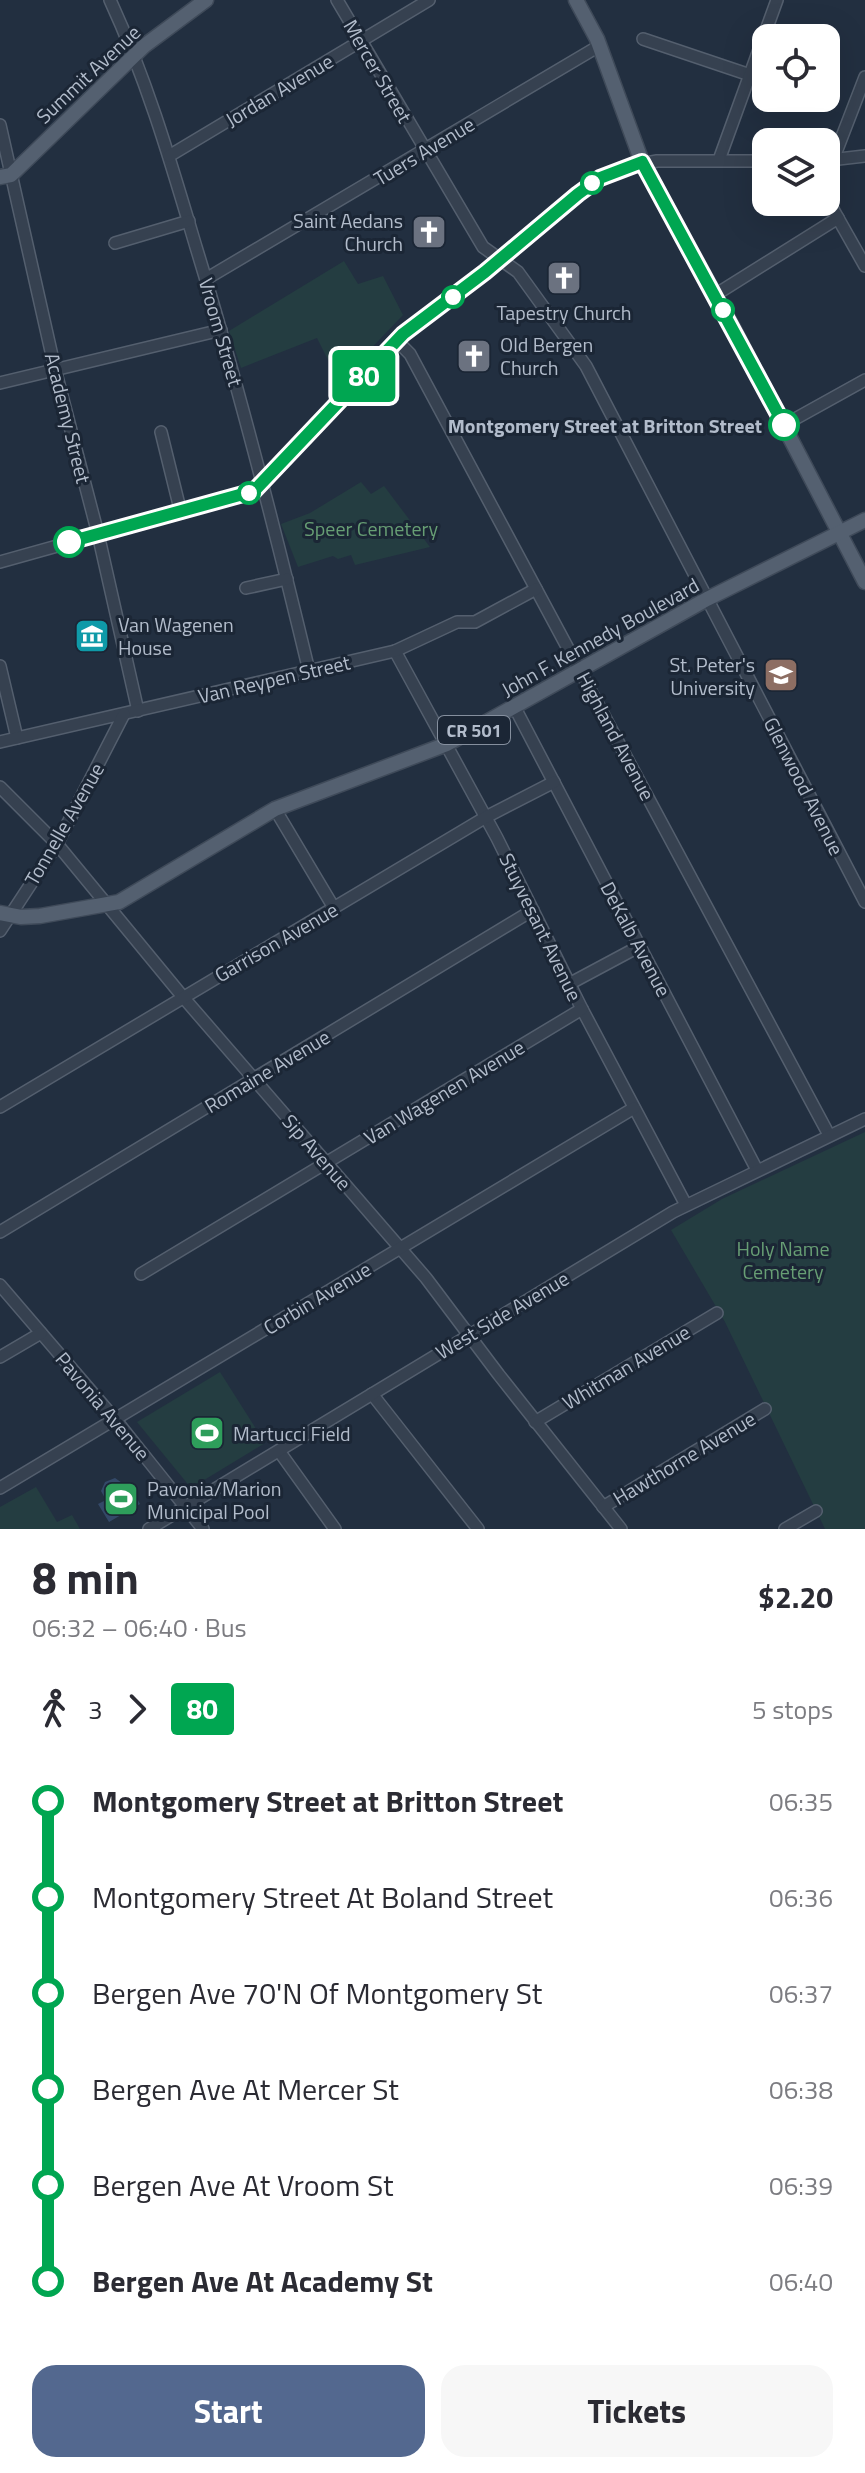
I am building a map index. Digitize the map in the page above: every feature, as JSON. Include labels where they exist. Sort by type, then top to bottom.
[{"type":"main road","name":"Summit Avenue","points":[[6,176],[135,55],[206,0]]},
{"type":"main road","points":[[576,0],[599,46],[642,162],[865,582]]},
{"type":"main road","name":"John F. Kennedy Boulevard","points":[[5,914],[40,916],[107,906],[129,897],[275,809],[447,744],[707,599],[865,520]]},
{"type":"street","name":"Vroom Street","points":[[110,0],[135,55],[189,221],[263,484],[309,671]]},
{"type":"street","name":"Mercer Street","points":[[337,0],[483,247],[500,259]]},
{"type":"street","name":"Jordan Avenue","points":[[169,156],[429,0]]},
{"type":"street","points":[[719,160],[777,0]]},
{"type":"street","points":[[643,39],[750,75]]},
{"type":"street","name":"Tuers Avenue","points":[[206,279],[599,46]]},
{"type":"street","points":[[840,136],[865,77]]},
{"type":"street","name":"Academy Street","points":[[0,125],[6,176],[98,534],[138,711]]},
{"type":"street","points":[[840,159],[865,156]]},
{"type":"street","points":[[0,562],[254,491],[397,341],[600,178],[642,162],[752,161]]},
{"type":"street","points":[[715,295],[838,218],[865,266]]},
{"type":"street","points":[[115,243],[189,221]]},
{"type":"street","name":"Glenwood Avenue","points":[[500,259],[518,272],[586,366],[865,902]]},
{"type":"street","points":[[0,383],[221,330]]},
{"type":"street","name":"Highland Avenue","points":[[397,341],[410,354],[829,1135]]},
{"type":"street","points":[[784,425],[865,380]]},
{"type":"street","points":[[161,432],[181,513]]},
{"type":"street","points":[[246,588],[287,579]]},
{"type":"street","name":"Van Reypen Street","points":[[0,742],[395,651],[457,622],[475,622],[536,589]]},
{"type":"street","name":"Stuyvesant Avenue","points":[[395,651],[486,817],[569,984],[686,1205]]},
{"type":"street","points":[[0,666],[17,738]]},
{"type":"street","name":"DeKalb Avenue","points":[[515,708],[757,1170]]},
{"type":"street","name":"Tonnelle Avenue","points":[[0,931],[5,914],[57,844],[124,714]]},
{"type":"street","name":"Garrison Avenue","points":[[0,1107],[486,817],[554,782]]},
{"type":"street","name":"Sip Avenue","points":[[0,787],[57,844],[183,997],[436,1290],[535,1422],[621,1529]]},
{"type":"street","points":[[275,809],[334,908]]},
{"type":"street","name":"Romaine Avenue","points":[[0,1232],[533,910]]},
{"type":"street","points":[[569,984],[640,946]]},
{"type":"street","name":"Van Wagenen Avenue","points":[[141,1274],[582,1009]]},
{"type":"street","name":"Corbin Avenue","points":[[0,1488],[634,1108]]},
{"type":"street","name":"West Side Avenue","points":[[149,1529],[686,1205],[865,1119]]},
{"type":"street","name":"Pavonia Avenue","points":[[0,1285],[115,1419],[203,1529]]},
{"type":"street","name":"Whitman Avenue","points":[[535,1422],[717,1313]]},
{"type":"street","points":[[0,1357],[41,1333]]},
{"type":"street","points":[[372,1394],[478,1529]]},
{"type":"street","name":"Hawthorne Avenue","points":[[603,1507],[765,1409]]},
{"type":"street","points":[[279,1451],[335,1529]]},
{"type":"street","points":[[785,1529],[816,1511]]},
{"type":"green space","points":[[344,261],[358,284],[383,276],[403,315],[339,382],[317,338],[241,368],[229,331]]},
{"type":"green space","name":"Speer Cemetery","points":[[361,482],[371,494],[384,486],[430,547],[355,565],[351,555],[338,559],[333,556],[298,567],[281,524],[310,513]]},
{"type":"green space","name":"Holy Name Cemetery","points":[[865,1132],[865,1529],[825,1529],[725,1322],[671,1230],[722,1199]]},
{"type":"green space","name":"Martucci Field","points":[[220,1372],[265,1443],[191,1488],[137,1422]]},
{"type":"green space","points":[[36,1487],[57,1522],[72,1515],[80,1529],[0,1529],[0,1507]]},
{"type":"water","name":"Pavonia/Marion Municipal Pool","points":[[115,1478],[125,1485],[108,1495],[110,1497],[130,1486],[140,1504],[109,1522],[98,1504],[106,1500],[101,1491],[105,1482]]},
{"type":"bus line","name":"80","points":[[69,542],[254,491],[403,334],[600,178],[642,162],[784,425]]},
{"type":"place","name":"Saint Aedans Church","points":[[429,232]]},
{"type":"place","name":"Tapestry Church","points":[[564,278]]},
{"type":"place","name":"Old Bergen Church","points":[[474,356]]},
{"type":"place","name":"Montgomery Street at Britton Street","points":[[784,425]]},
{"type":"place","name":"Van Wagenen House","points":[[92,636]]},
{"type":"place","name":"St. Peter's University","points":[[781,675]]},
{"type":"place","name":"Martucci Field","points":[[207,1433]]},
{"type":"place","name":"Pavonia/Marion Municipal Pool","points":[[121,1499]]}]
